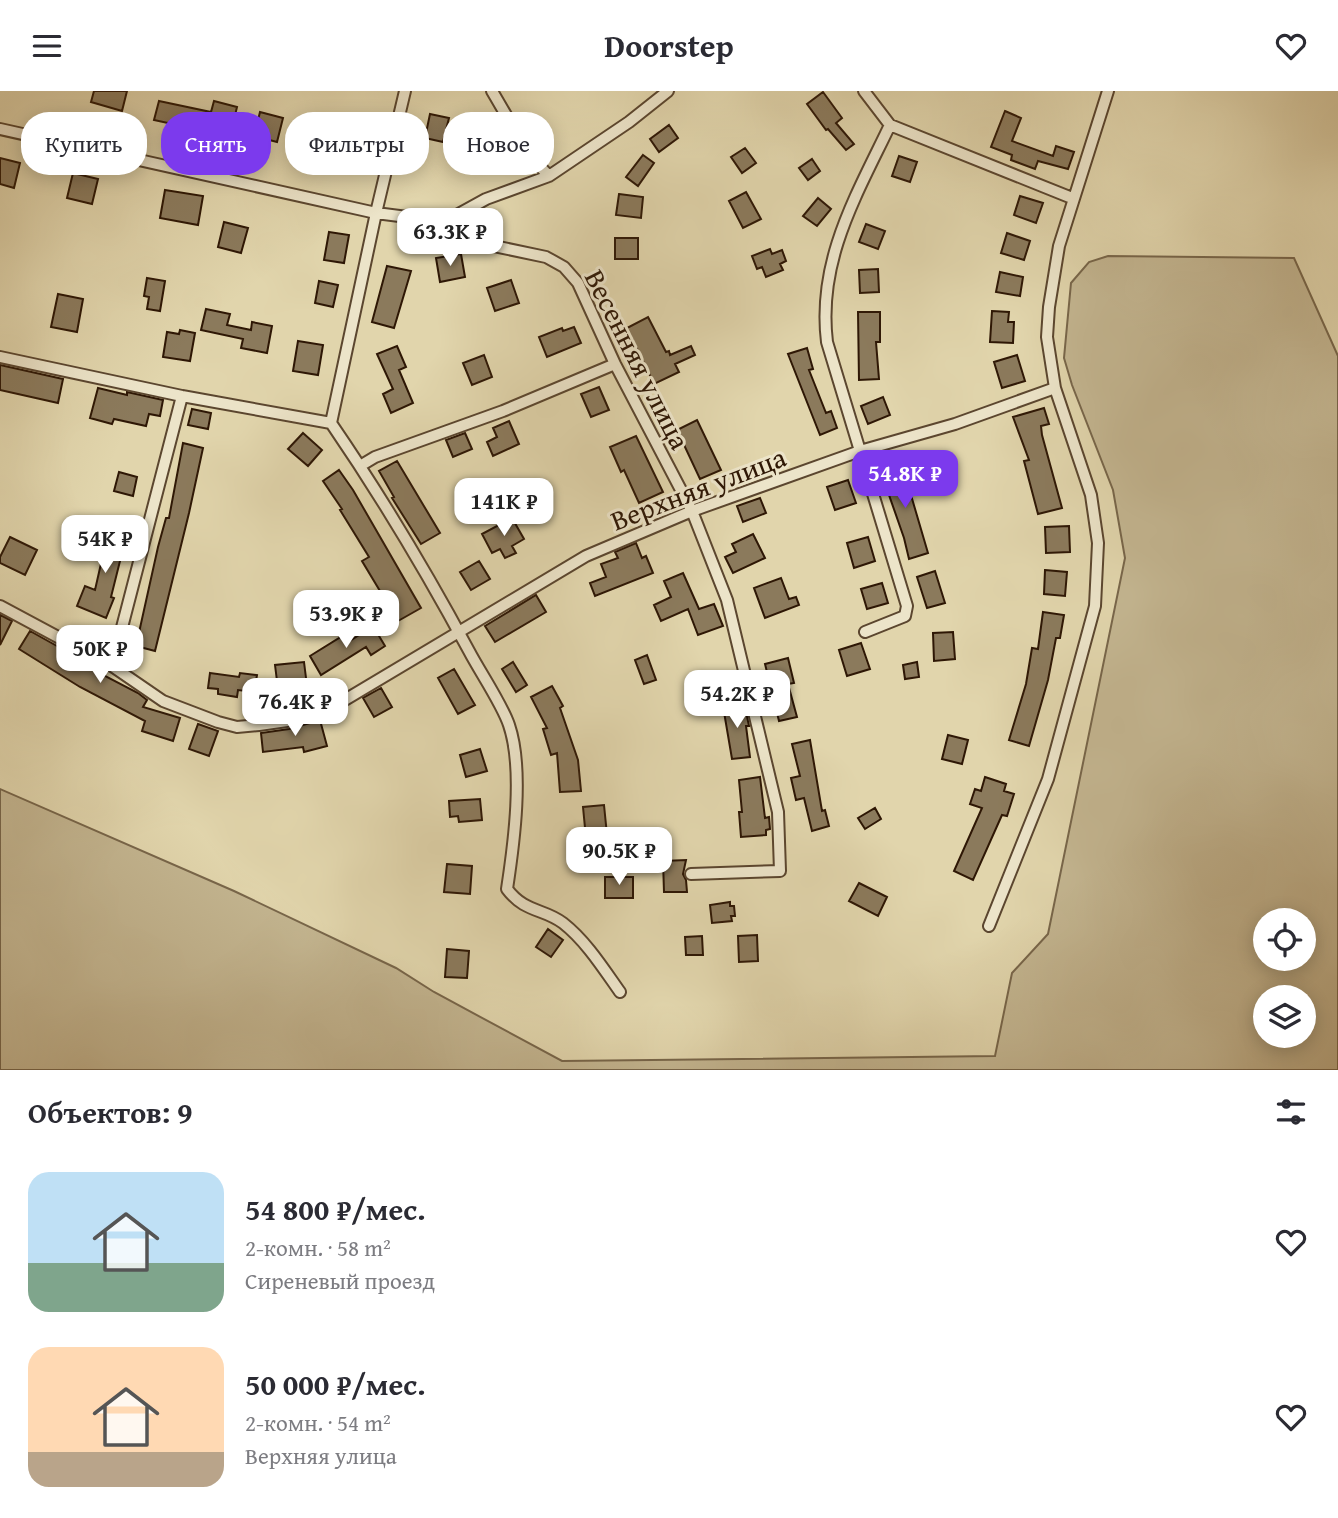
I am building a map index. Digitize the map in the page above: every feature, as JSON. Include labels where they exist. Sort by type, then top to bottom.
[{"type":"street","points":[[331,423],[405,91]]},
{"type":"street","points":[[492,91],[530,156],[549,176]]},
{"type":"street","points":[[0,129],[376,213],[454,223],[457,215],[486,198],[549,176],[629,123],[668,91]]},
{"type":"street","points":[[864,91],[890,125],[1072,198]]},
{"type":"street","points":[[989,926],[1048,779],[1094,606],[1098,543],[1091,495],[1055,388],[1047,337],[1059,246],[1108,91]]},
{"type":"street","points":[[865,632],[905,617],[907,606],[827,342],[823,314],[844,222],[890,125]]},
{"type":"street","name":"Весенняя улица","points":[[454,223],[470,241],[546,257],[564,267],[578,283],[615,364],[692,511],[727,600],[778,812],[780,871],[691,874]]},
{"type":"street","points":[[0,357],[182,396],[331,423],[360,466],[458,632],[509,725],[516,763],[512,854],[507,889],[516,902],[562,922],[589,950],[620,992]]},
{"type":"street","points":[[360,466],[386,452],[503,411],[615,364]]},
{"type":"street","name":"Верхняя улица","points":[[0,606],[112,666],[163,701],[197,715],[237,727],[287,721],[328,710],[573,562],[692,511],[860,451],[955,423],[1055,388]]},
{"type":"street","points":[[112,666],[182,396]]},
{"type":"shaded area","points":[[1108,256],[1294,258],[1338,356],[1338,1070],[0,1070],[0,789],[234,891],[396,968],[434,992],[562,1061],[995,1056],[1012,973],[1048,934],[1125,558],[1113,490],[1064,358],[1071,283],[1089,262]]},
{"type":"building","points":[[94,91],[127,91],[122,111],[91,102]]},
{"type":"building","points":[[823,92],[842,118],[836,123],[854,144],[846,150],[828,129],[826,130],[807,104]]},
{"type":"building","points":[[159,101],[211,112],[161,112],[161,122],[154,120]]},
{"type":"building","points":[[214,101],[237,107],[236,112],[211,112]]},
{"type":"building","points":[[1005,111],[1021,118],[1012,141],[1053,156],[1056,146],[1074,152],[1068,169],[1038,161],[1035,169],[1011,160],[1012,155],[991,147]]},
{"type":"building","points":[[430,114],[443,117],[443,142],[429,139]]},
{"type":"building","points":[[271,115],[283,118],[277,142],[271,140]]},
{"type":"building","points":[[669,125],[678,138],[659,152],[650,139]]},
{"type":"building","points":[[745,148],[756,163],[742,173],[731,157]]},
{"type":"building","points":[[643,155],[654,163],[638,186],[626,177]]},
{"type":"building","points":[[899,156],[917,162],[910,182],[892,176]]},
{"type":"building","points":[[0,158],[20,163],[14,188],[0,184]]},
{"type":"building","points":[[812,159],[820,171],[808,180],[799,168]]},
{"type":"building","points":[[73,175],[98,179],[92,204],[67,198]]},
{"type":"building","points":[[165,190],[203,196],[198,225],[160,218]]},
{"type":"building","points":[[746,192],[761,219],[743,228],[729,201]]},
{"type":"building","points":[[619,194],[643,197],[641,218],[616,215]]},
{"type":"building","points":[[1020,196],[1043,203],[1036,223],[1014,215]]},
{"type":"building","points":[[818,198],[831,209],[817,226],[803,216]]},
{"type":"building","points":[[224,222],[248,228],[241,253],[218,247]]},
{"type":"building","points":[[866,224],[885,231],[878,249],[859,242]]},
{"type":"building","points":[[329,232],[349,235],[344,263],[324,260]]},
{"type":"building","points":[[1007,233],[1030,241],[1024,260],[1001,253]]},
{"type":"building","points":[[615,238],[638,238],[638,259],[615,259]]},
{"type":"building","points":[[770,249],[772,254],[782,250],[786,261],[780,264],[783,270],[766,277],[762,267],[757,269],[752,256]]},
{"type":"building","points":[[461,254],[465,277],[440,282],[436,258]]},
{"type":"building","points":[[387,266],[411,271],[394,328],[372,322]]},
{"type":"building","points":[[878,269],[879,292],[860,293],[859,270]]},
{"type":"building","points":[[1000,272],[1023,277],[1020,296],[996,292]]},
{"type":"building","points":[[147,278],[165,281],[160,311],[147,309],[149,297],[144,296]]},
{"type":"building","points":[[511,280],[519,303],[495,311],[487,288]]},
{"type":"building","points":[[319,281],[338,285],[333,307],[315,303]]},
{"type":"building","points":[[58,294],[83,299],[77,332],[51,327]]},
{"type":"building","points":[[206,309],[230,314],[227,325],[251,330],[252,322],[272,326],[267,353],[241,348],[243,339],[201,330]]},
{"type":"building","points":[[992,311],[1009,312],[1008,322],[1014,322],[1013,343],[990,342]]},
{"type":"building","points":[[858,312],[880,312],[880,342],[876,342],[879,379],[859,380]]},
{"type":"building","points":[[648,317],[666,352],[669,351],[670,355],[691,346],[695,355],[675,364],[679,372],[654,384],[627,328]]},
{"type":"building","points":[[574,327],[581,343],[547,357],[539,337],[562,328],[563,331]]},
{"type":"building","points":[[180,330],[195,333],[190,361],[163,357],[167,332],[179,334]]},
{"type":"building","points":[[298,341],[323,345],[318,375],[293,371]]},
{"type":"building","points":[[397,346],[406,367],[399,370],[413,403],[391,413],[383,394],[393,389],[377,354]]},
{"type":"building","points":[[807,348],[813,369],[809,370],[826,413],[831,411],[837,428],[820,435],[788,354]]},
{"type":"building","points":[[484,355],[492,377],[472,385],[463,363]]},
{"type":"building","points":[[1017,355],[1025,381],[1002,388],[994,362]]},
{"type":"building","points":[[0,365],[63,379],[58,403],[0,390]]},
{"type":"building","points":[[599,387],[609,410],[591,417],[581,394]]},
{"type":"building","points":[[98,388],[163,400],[160,416],[149,414],[146,426],[114,419],[112,424],[90,418]]},
{"type":"building","points":[[883,397],[890,415],[868,424],[861,406]]},
{"type":"building","points":[[1044,408],[1049,424],[1041,426],[1042,435],[1062,508],[1038,514],[1024,461],[1029,460],[1013,417]]},
{"type":"building","points":[[192,409],[211,413],[208,429],[188,425]]},
{"type":"building","points":[[697,420],[721,470],[700,479],[677,430]]},
{"type":"building","points":[[509,421],[519,444],[493,456],[487,442],[497,437],[493,428]]},
{"type":"building","points":[[303,433],[322,450],[308,466],[288,449]]},
{"type":"building","points":[[465,433],[472,449],[453,457],[446,440]]},
{"type":"building","points":[[636,436],[663,492],[639,503],[610,447]]},
{"type":"building","points":[[183,443],[203,448],[155,651],[136,646],[158,547],[166,518],[169,518]]},
{"type":"building","points":[[397,461],[440,533],[421,544],[392,498],[394,497],[379,471]]},
{"type":"building","points":[[904,464],[928,553],[909,559],[881,472]]},
{"type":"building","points":[[339,470],[421,608],[398,621],[362,561],[369,557],[323,481]]},
{"type":"building","points":[[119,472],[137,477],[133,496],[114,491]]},
{"type":"building","points":[[538,480],[547,499],[520,511],[511,493]]},
{"type":"building","points":[[848,480],[856,503],[835,510],[827,487]]},
{"type":"building","points":[[760,498],[766,513],[743,522],[737,506]]},
{"type":"building","points":[[512,518],[524,539],[512,546],[516,553],[505,558],[500,549],[492,553],[482,534]]},
{"type":"building","points":[[108,522],[124,526],[117,556],[121,557],[111,597],[114,598],[106,618],[77,606],[85,586],[95,590]]},
{"type":"building","points":[[1069,526],[1070,552],[1046,553],[1045,527]]},
{"type":"building","points":[[753,534],[765,558],[733,573],[725,557],[736,552],[732,544]]},
{"type":"building","points":[[10,537],[37,550],[25,575],[0,563],[0,557]]},
{"type":"building","points":[[868,537],[875,561],[854,568],[847,543]]},
{"type":"building","points":[[636,543],[642,558],[646,556],[653,573],[595,596],[590,583],[606,577],[601,564],[618,558],[615,552]]},
{"type":"building","points":[[479,561],[490,579],[471,590],[460,572]]},
{"type":"building","points":[[1045,570],[1067,572],[1065,596],[1044,594]]},
{"type":"building","points":[[935,571],[945,603],[927,608],[917,577]]},
{"type":"building","points":[[683,573],[699,609],[714,604],[723,626],[698,635],[688,609],[661,621],[654,605],[671,597],[664,581]]},
{"type":"building","points":[[781,578],[789,599],[796,597],[799,605],[765,618],[754,588]]},
{"type":"building","points":[[882,583],[888,603],[867,609],[861,589]]},
{"type":"building","points":[[536,595],[546,612],[495,642],[485,626]]},
{"type":"building","points":[[1043,612],[1064,615],[1029,746],[1009,740],[1026,684],[1032,648],[1038,649]]},
{"type":"building","points":[[0,615],[12,621],[0,645]]},
{"type":"building","points":[[373,626],[385,646],[371,655],[366,647],[321,675],[310,656],[344,635],[348,642]]},
{"type":"building","points":[[30,631],[82,660],[80,663],[138,693],[147,700],[143,707],[180,718],[173,741],[142,731],[145,721],[80,687],[19,649]]},
{"type":"building","points":[[953,632],[955,659],[934,661],[933,633]]},
{"type":"building","points":[[861,643],[870,669],[847,676],[839,650]]},
{"type":"building","points":[[647,655],[656,680],[644,684],[635,660]]},
{"type":"building","points":[[788,658],[794,683],[788,684],[797,717],[779,721],[765,664]]},
{"type":"building","points":[[304,662],[307,686],[278,689],[275,665]]},
{"type":"building","points":[[513,662],[527,685],[516,692],[502,669]]},
{"type":"building","points":[[917,662],[919,677],[905,679],[903,665]]},
{"type":"building","points":[[454,669],[475,705],[458,714],[438,678]]},
{"type":"building","points":[[210,673],[239,677],[240,673],[257,675],[254,692],[238,690],[237,697],[218,694],[218,689],[208,688]]},
{"type":"building","points":[[552,686],[563,706],[560,708],[578,760],[581,791],[560,792],[557,753],[551,755],[543,729],[547,728],[531,697]]},
{"type":"building","points":[[381,688],[392,707],[374,717],[363,698]]},
{"type":"building","points":[[744,702],[749,726],[746,726],[750,757],[732,759],[723,706]]},
{"type":"building","points":[[320,720],[327,746],[304,752],[303,747],[263,752],[261,733],[289,729]]},
{"type":"building","points":[[198,724],[218,731],[209,756],[189,749]]},
{"type":"building","points":[[948,735],[968,740],[962,764],[942,759]]},
{"type":"building","points":[[810,740],[822,811],[825,810],[829,826],[812,831],[804,798],[796,800],[791,778],[800,776],[792,744]]},
{"type":"building","points":[[480,749],[487,771],[466,777],[460,755]]},
{"type":"building","points":[[760,777],[765,818],[769,817],[770,829],[766,830],[766,835],[741,837],[739,780]]},
{"type":"building","points":[[985,777],[1006,784],[1004,791],[1014,794],[1007,816],[1002,815],[973,880],[954,871],[982,808],[970,804],[975,789],[981,791]]},
{"type":"building","points":[[480,799],[482,820],[459,822],[458,816],[450,817],[449,801]]},
{"type":"building","points":[[604,805],[607,835],[586,838],[583,807]]},
{"type":"building","points":[[875,808],[881,819],[865,829],[858,818]]},
{"type":"building","points":[[686,860],[683,874],[687,892],[664,892],[663,861]]},
{"type":"building","points":[[447,864],[472,866],[470,894],[444,892]]},
{"type":"building","points":[[605,877],[633,877],[633,898],[605,898]]},
{"type":"building","points":[[859,883],[887,897],[878,916],[849,901]]},
{"type":"building","points":[[730,902],[730,906],[734,906],[735,916],[731,916],[732,921],[712,923],[710,905]]},
{"type":"building","points":[[548,929],[563,940],[551,957],[536,947]]},
{"type":"building","points":[[757,935],[758,961],[739,962],[738,936]]},
{"type":"building","points":[[702,936],[703,955],[686,955],[685,937]]},
{"type":"building","points":[[447,949],[469,951],[467,978],[445,977]]}]
